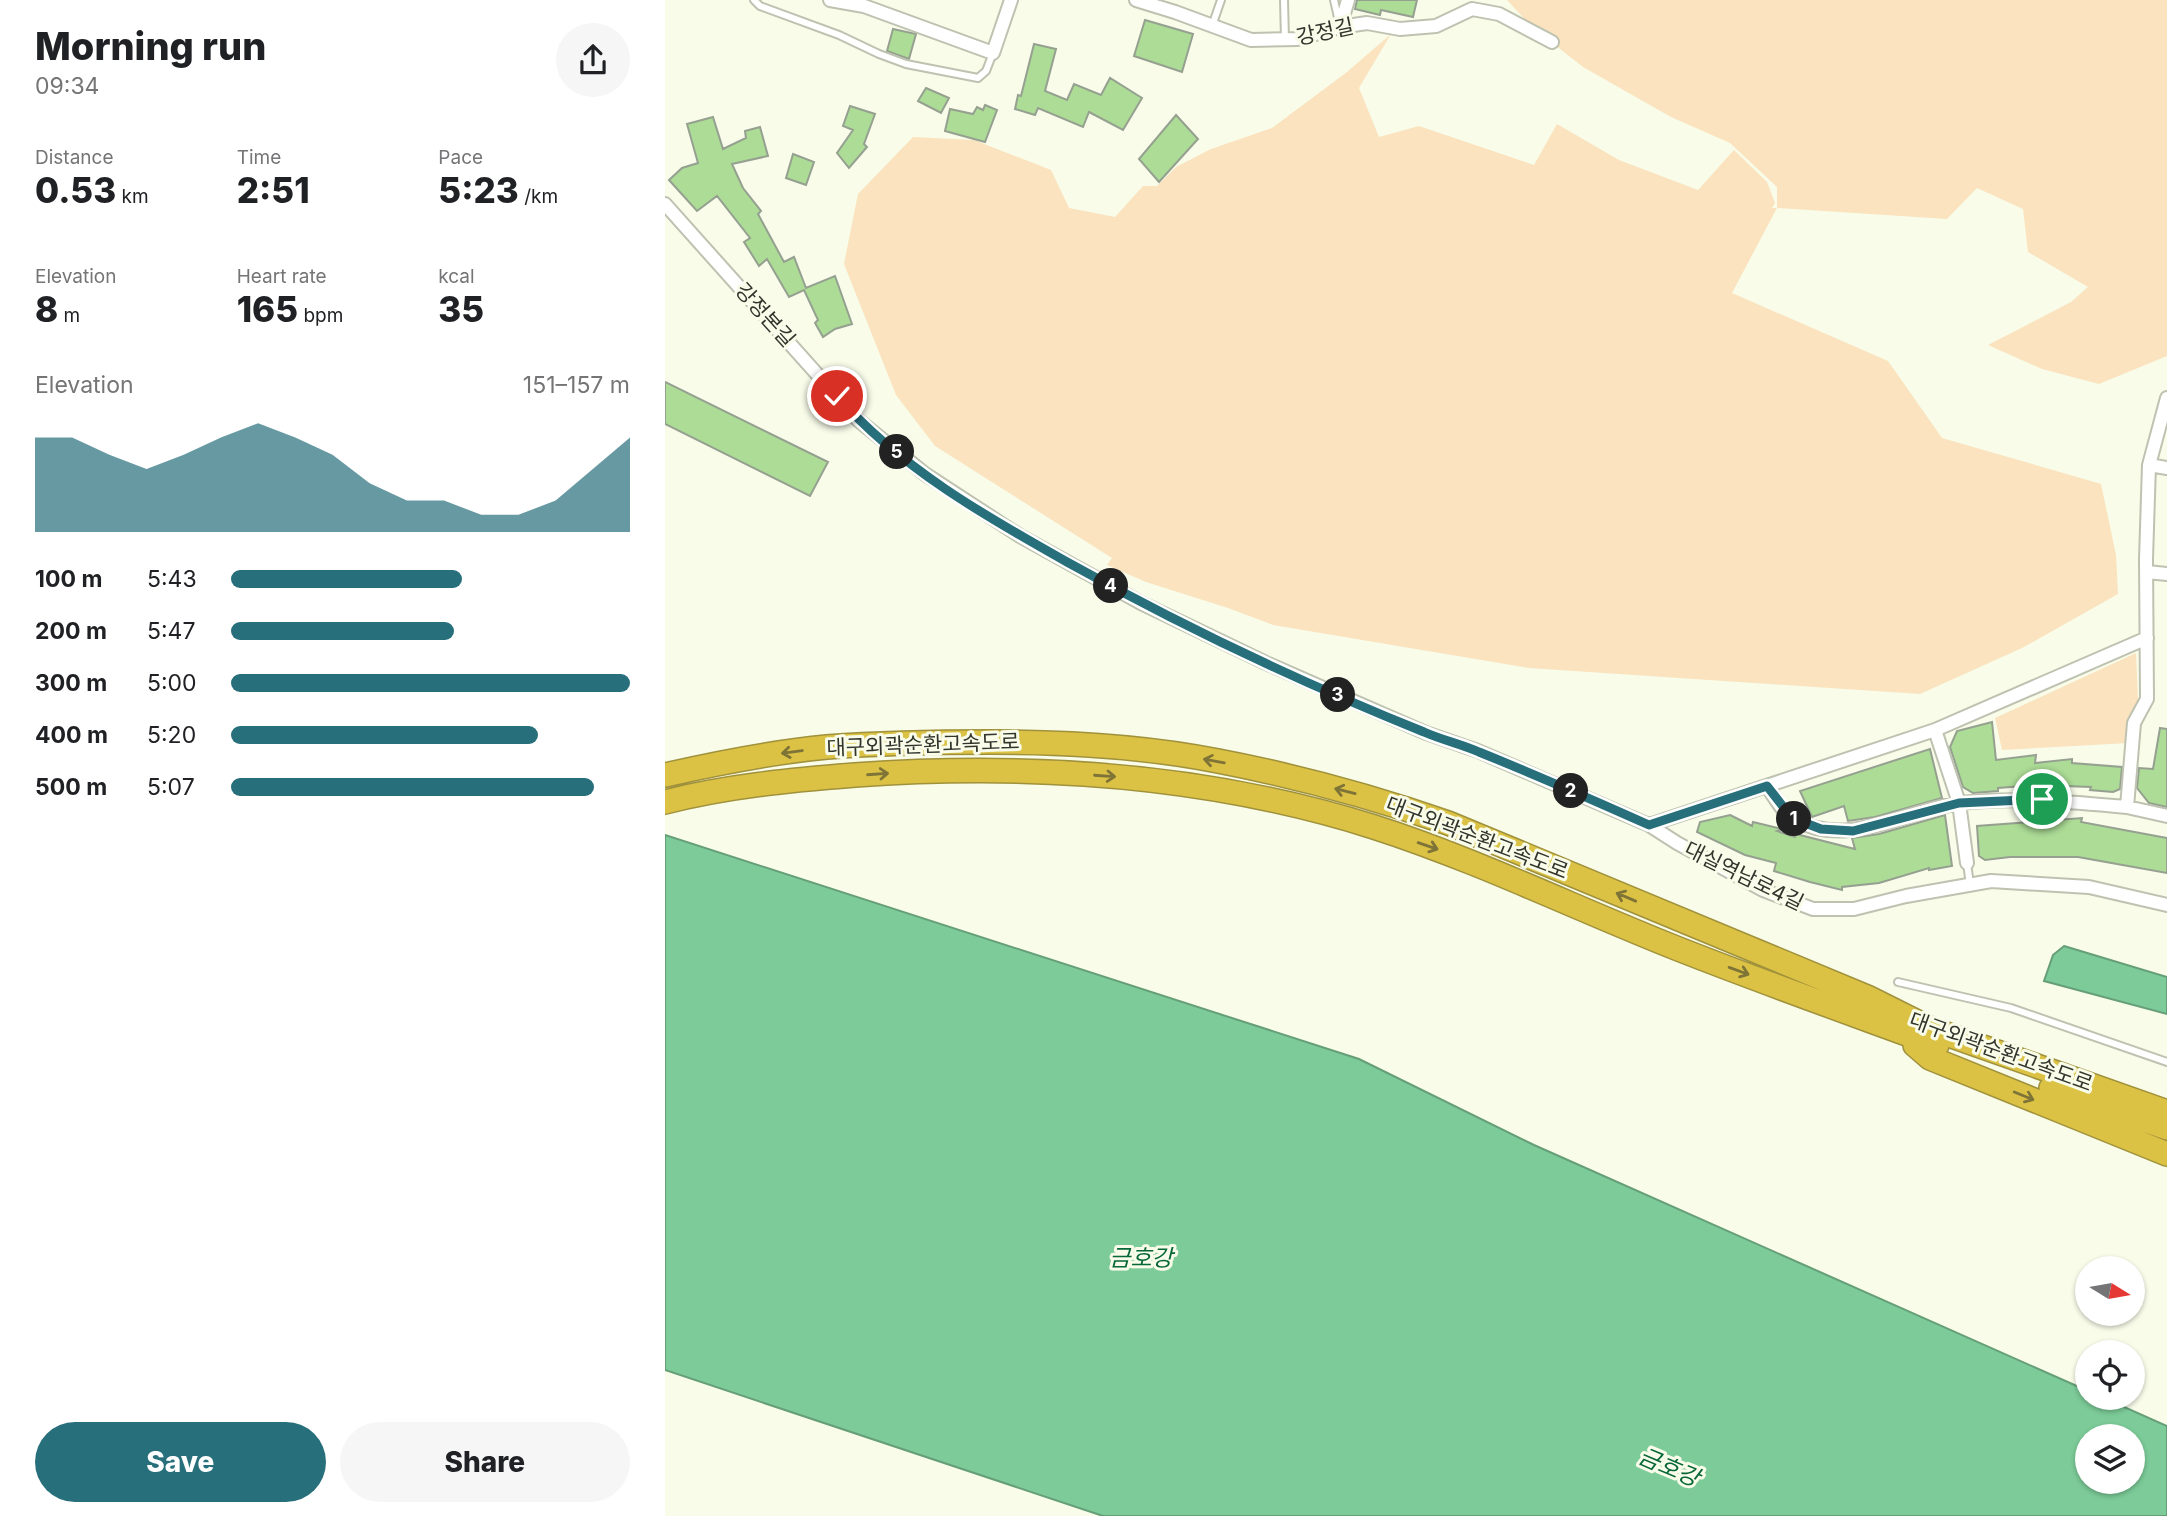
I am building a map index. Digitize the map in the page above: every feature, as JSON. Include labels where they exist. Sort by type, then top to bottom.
[{"type":"highway","name":"대구외곽순환고속도로","points":[[665,775],[723,762],[825,747],[926,742],[1055,742],[1150,751],[1217,761],[1281,775],[1386,802],[1448,823],[1689,923],[1862,1006],[1899,1032],[2167,1128]]},
{"type":"highway","name":"대구외곽순환고속도로","points":[[665,802],[763,783],[958,771],[1051,772],[1121,777],[1201,786],[1269,800],[1372,827],[1440,850],[1675,947],[1929,1028],[2167,1112]]},
{"type":"highway","points":[[1929,1028],[1988,1035],[2167,1097]]},
{"type":"highway","points":[[1899,1032],[1930,1058],[2167,1154]]},
{"type":"street","points":[[830,0],[864,6],[993,53],[1011,0]]},
{"type":"street","name":"강정길","points":[[1136,0],[1150,2],[1251,40],[1297,40],[1340,27],[1367,23],[1400,29],[1436,26],[1472,9],[1499,14],[1552,42]]},
{"type":"street","points":[[1340,27],[1348,0]]},
{"type":"street","name":"강정본길","points":[[665,204],[857,420],[925,474],[1020,536],[1141,603],[1266,663],[1426,733],[1478,751],[1649,825]]},
{"type":"street","points":[[2127,807],[2134,723],[2147,699],[2150,465],[2167,398]]},
{"type":"street","points":[[2150,465],[2167,468]]},
{"type":"street","points":[[2147,572],[2167,574]]},
{"type":"street","name":"대실역남로4길","points":[[1649,825],[1935,730],[2147,638]]},
{"type":"street","points":[[1935,730],[1959,803],[1967,863]]},
{"type":"street","points":[[1767,786],[1792,818],[1821,829],[1853,831],[1959,803],[2042,799],[2127,807],[2167,816]]},
{"type":"street","name":"대실역남로4길","points":[[1649,825],[1763,890],[1813,909],[1854,909],[1906,896],[1991,881],[2089,887],[2167,905]]},
{"type":"lane","points":[[754,0],[760,6],[848,38],[879,54],[931,70],[978,78],[986,72],[993,53]]},
{"type":"lane","points":[[1212,26],[1221,0]]},
{"type":"lane","points":[[1284,0],[1285,40]]},
{"type":"lane","points":[[1334,0],[1340,27]]},
{"type":"lane","points":[[1967,863],[1970,885]]},
{"type":"lane","points":[[1898,982],[2011,1008],[2167,1062]]},
{"type":"shaded area","points":[[1507,0],[2167,0],[2167,356],[2099,384],[2042,369],[1988,345],[2071,302],[2088,287],[2028,252],[2023,209],[1977,188],[1947,219],[1777,208],[1777,187],[1730,143],[1671,117],[1583,67],[1532,27]]},
{"type":"shaded area","points":[[1391,34],[1359,88],[1379,137],[1419,126],[1534,165],[1557,124],[1619,160],[1698,190],[1734,150],[1767,182],[1775,203],[1772,208],[1777,208],[1732,293],[1888,361],[1942,438],[2101,484],[2116,555],[2118,594],[2022,648],[1920,694],[1529,668],[1273,625],[1146,582],[1107,565],[1112,558],[935,446],[896,395],[844,264],[858,194],[913,137],[974,140],[1051,170],[1069,208],[1115,217],[1143,186],[1157,186],[1176,167],[1211,149],[1272,128],[1347,72]]},
{"type":"shaded area","points":[[2136,653],[2138,700],[2129,743],[2002,750],[1995,718]]},
{"type":"water","name":"금호강","points":[[665,835],[1359,1059],[1534,1145],[2075,1385],[2075,1410],[2131,1410],[2167,1426],[2167,1516],[1103,1516],[665,1370]]},
{"type":"water","points":[[2064,946],[2167,977],[2167,1014],[2044,981],[2053,955]]},
{"type":"building","points":[[1357,0],[1417,0],[1413,17],[1381,10],[1380,15],[1355,9]]},
{"type":"building","points":[[1145,20],[1193,34],[1182,72],[1134,56]]},
{"type":"building","points":[[893,29],[916,34],[909,59],[887,51]]},
{"type":"building","points":[[1034,44],[1056,49],[1045,91],[1067,100],[1074,84],[1101,95],[1110,78],[1142,98],[1123,130],[1089,112],[1083,127],[1038,108],[1035,115],[1015,109],[1018,95],[1021,96]]},
{"type":"building","points":[[926,88],[949,98],[941,113],[918,101]]},
{"type":"building","points":[[985,105],[997,110],[985,142],[945,131],[950,109],[973,114],[977,107],[983,110]]},
{"type":"building","points":[[850,106],[875,114],[864,144],[867,147],[849,168],[837,153],[853,130],[843,126]]},
{"type":"building","points":[[1176,115],[1198,139],[1159,182],[1139,159]]},
{"type":"building","points":[[713,117],[723,149],[746,138],[745,131],[760,127],[768,156],[732,164],[743,188],[761,211],[758,214],[784,262],[794,257],[806,288],[835,276],[852,324],[835,329],[823,337],[815,323],[818,320],[804,290],[789,297],[767,259],[759,266],[744,242],[750,238],[717,196],[697,211],[669,180],[682,168],[698,163],[687,124]]},
{"type":"building","points":[[793,154],[814,162],[806,185],[786,178]]},
{"type":"building","points":[[665,382],[828,462],[810,496],[665,424]]},
{"type":"building","points":[[1992,722],[1996,760],[2036,755],[2035,763],[2072,759],[2072,763],[2122,767],[2120,789],[2113,792],[2090,790],[2091,787],[2036,785],[1973,793],[1963,787],[1950,747],[1957,731]]},
{"type":"building","points":[[2160,728],[2167,729],[2167,807],[2149,803],[2137,788],[2139,768],[2153,769]]},
{"type":"building","points":[[1930,749],[1942,798],[1875,817],[1848,821],[1844,806],[1812,817],[1800,791]]},
{"type":"building","points":[[1730,815],[1752,826],[1753,822],[1782,829],[1777,831],[1795,837],[1796,834],[1855,849],[1852,838],[1879,834],[1945,815],[1952,866],[1929,868],[1879,883],[1842,887],[1842,890],[1774,871],[1776,863],[1745,855],[1697,832],[1700,822]]},
{"type":"building","points":[[2082,818],[2081,822],[2167,838],[2167,873],[2078,857],[2010,857],[1985,860],[1979,856],[1977,826]]},
{"type":"route","points":[[837,396],[857,420],[925,474],[1020,536],[1141,603],[1266,663],[1426,733],[1478,751],[1649,825],[1767,786],[1792,818],[1821,829],[1853,831],[1959,803],[2042,799]]}]
